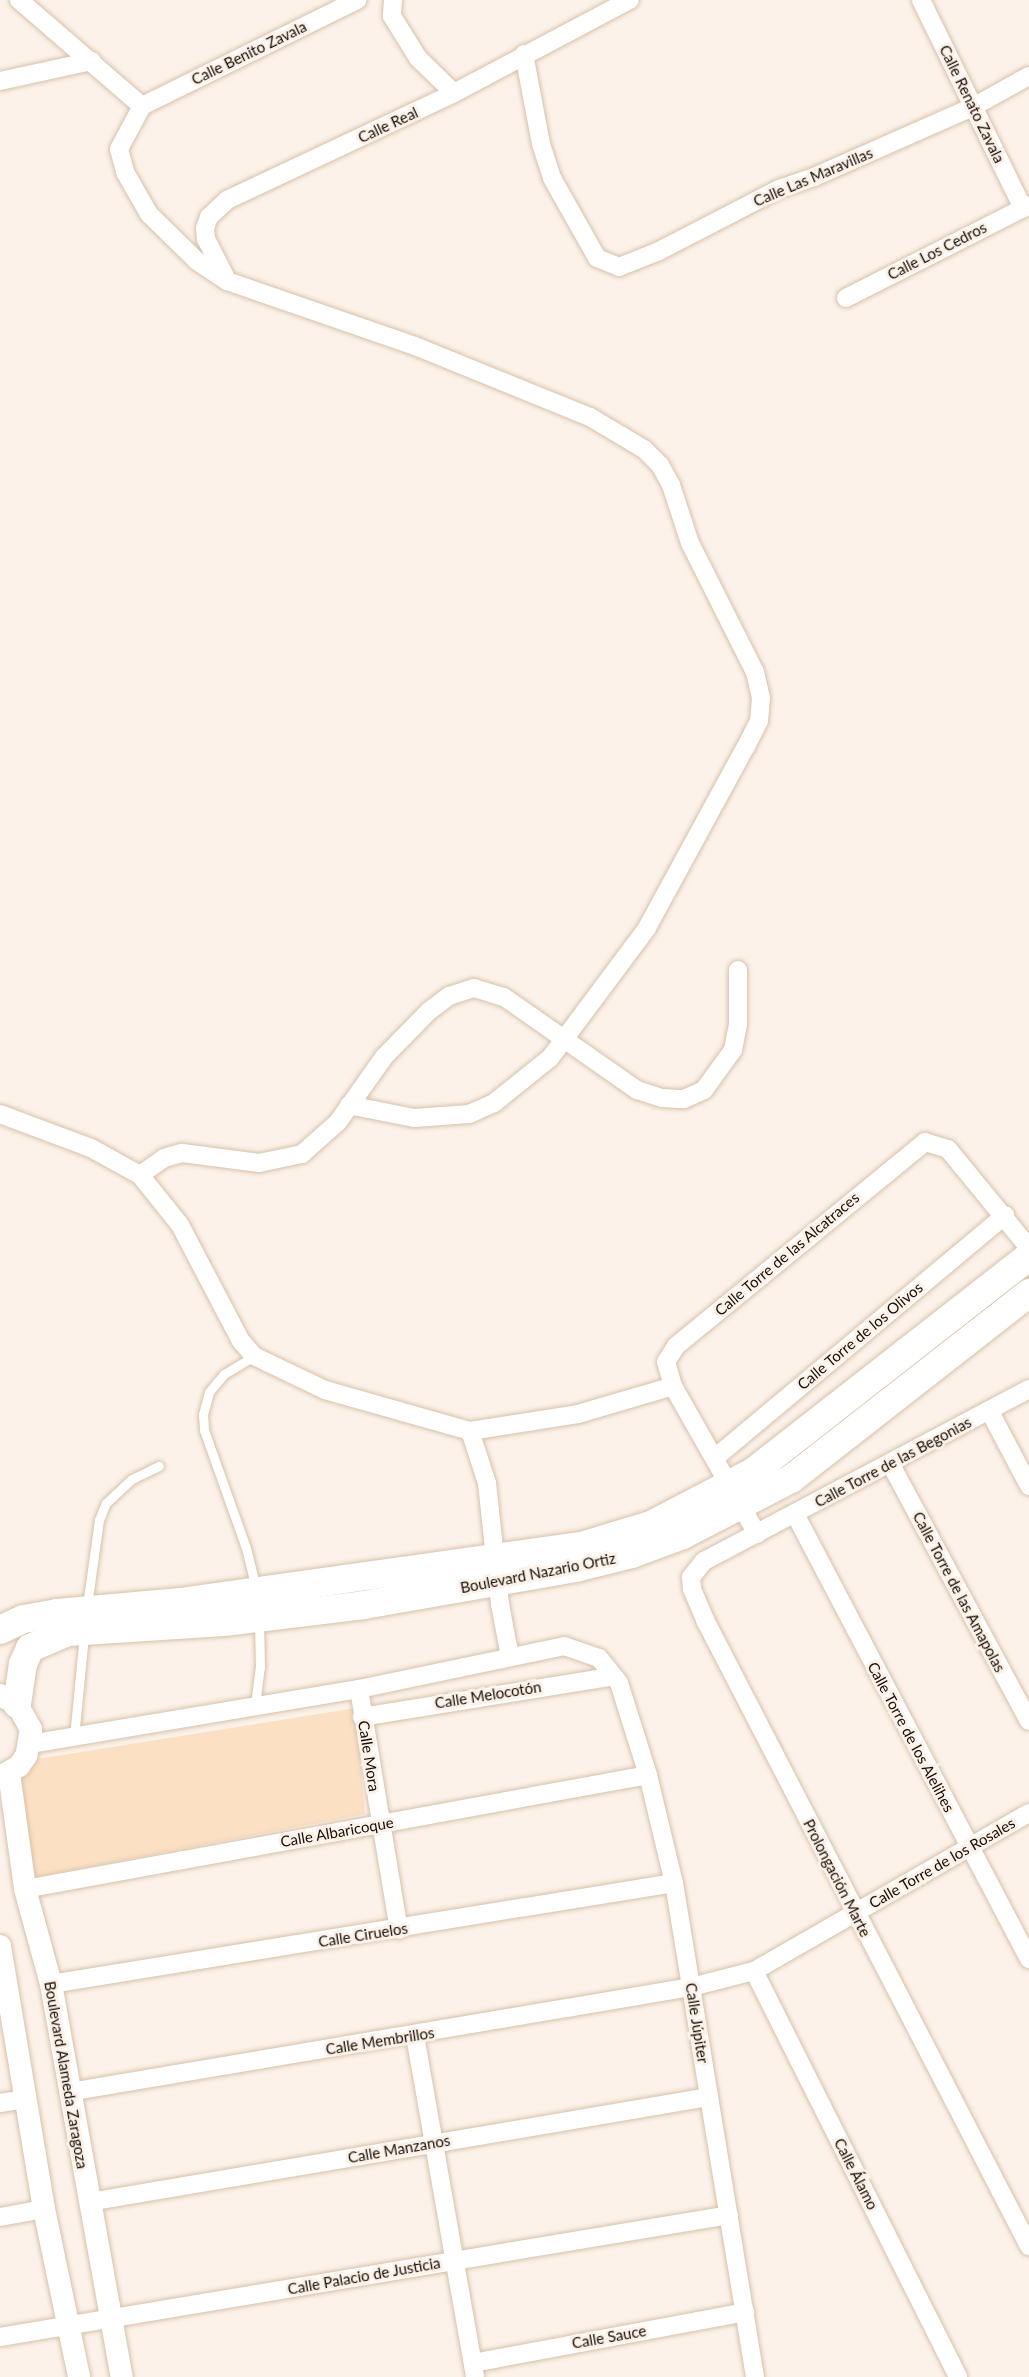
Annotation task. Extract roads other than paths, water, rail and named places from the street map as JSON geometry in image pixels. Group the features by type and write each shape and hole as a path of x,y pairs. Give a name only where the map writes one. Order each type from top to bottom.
{"main road":[{"name":"Boulevard Nazario Ortiz","path":"736,1495 801,1435 1029,1257"},
{"name":"Boulevard Nazario Ortiz","path":"0,1630 24,1619 86,1621 258,1605 496,1571 651,1525 736,1495 791,1479 1029,1293"},
{"name":"Boulevard Nazario Ortiz","path":"8,1700 30,1648 68,1632 86,1621"}],"street":[{"path":"19,0 142,106 119,149 135,195 172,239 227,280 416,346 590,417 644,449 660,465 671,485 690,543 755,672 761,698 759,721 708,821 647,928 550,1058 525,1080 494,1102 469,1114 414,1118 349,1105"},
{"name":"Calle Benito Zavala","path":"142,106 357,0"},
{"path":"393,0 392,16 418,58 454,93"},
{"name":"Calle Real","path":"227,280 206,240 205,228 209,217 227,200 454,93 630,0"},
{"name":"Calle Renato Zavala","path":"921,0 1026,207"},
{"name":"Calle Las Maravillas","path":"524,54 540,144 552,178 578,228 604,264 627,266 779,189 814,177 973,106 1029,76"},
{"path":"0,81 92,61"},
{"name":"Calle Los Cedros","path":"846,298 1026,207"},
{"path":"140,1175 164,1158 182,1153 259,1163 302,1154 318,1143 384,1057 429,1011 464,990 488,990 504,997 561,1041 637,1090 662,1098 684,1099 704,1090 733,1050 738,1024 738,970"},
{"path":"0,1114 91,1148 140,1175 180,1225 230,1324 254,1356 326,1390 470,1431 578,1414 673,1386 716,1457 757,1534"},
{"name":"Calle Torre de las Alcatraces","path":"673,1386 666,1362 676,1346 912,1149 933,1142 948,1149 1005,1215"},
{"path":"1005,1215 1029,1248"},
{"name":"Calle Torre de los Olivos","path":"716,1457 1005,1215"},
{"name":"Calle Torre de las Begonias","path":"757,1534 1029,1389"},
{"path":"989,1410 1029,1486"},
{"path":"470,1431 487,1483 496,1571 510,1656"},
{"name":"Calle Torre de las Amapolas","path":"890,1463 1029,1721"},
{"name":"Calle Torre de los Alelihes","path":"795,1514 1029,1959"},
{"name":"Prolongación Marte","path":"757,1534 704,1561 691,1576 692,1588 855,1914 1029,2246"},
{"path":"8,1700 31,1729 30,1744 359,1689 564,1646 599,1658 614,1676"},
{"name":"Calle Melocotón","path":"362,1717 614,1676"},
{"name":"Calle Júpiter","path":"614,1676 648,1775 674,1883 755,2377"},
{"name":"Calle Mora","path":"359,1689 399,1930"},
{"name":"Boulevard Alameda Zaragoza","path":"30,1744 19,1766 5,1775 25,1889 51,1984 122,2377"},
{"name":"Calle Albaricoque","path":"25,1889 648,1775"},
{"name":"Calle Torre de los Rosales","path":"691,1987 754,1971 855,1914 968,1845 1029,1813"},
{"name":"Calle Ciruelos","path":"51,1984 399,1930 674,1883"},
{"path":"0,1946 4,1996 44,2209 79,2377"},
{"name":"Calle Álamo","path":"754,1971 958,2377"},
{"name":"Calle Membrillos","path":"69,2092 415,2036 691,1987"},
{"path":"415,2036 474,2370"},
{"name":"Calle Manzanos","path":"89,2202 709,2097"},
{"path":"0,2103 24,2098"},
{"path":"0,2217 44,2209"},
{"name":"Calle Palacio de Justicia","path":"0,2337 729,2215"},
{"name":"Calle Sauce","path":"474,2370 745,2312"}],"lane":[{"path":"254,1356 224,1374 209,1392 203,1414 204,1430 246,1548 258,1605 260,1668 255,1706"},
{"path":"74,1737 99,1520 106,1503 132,1479 159,1466"}]}
